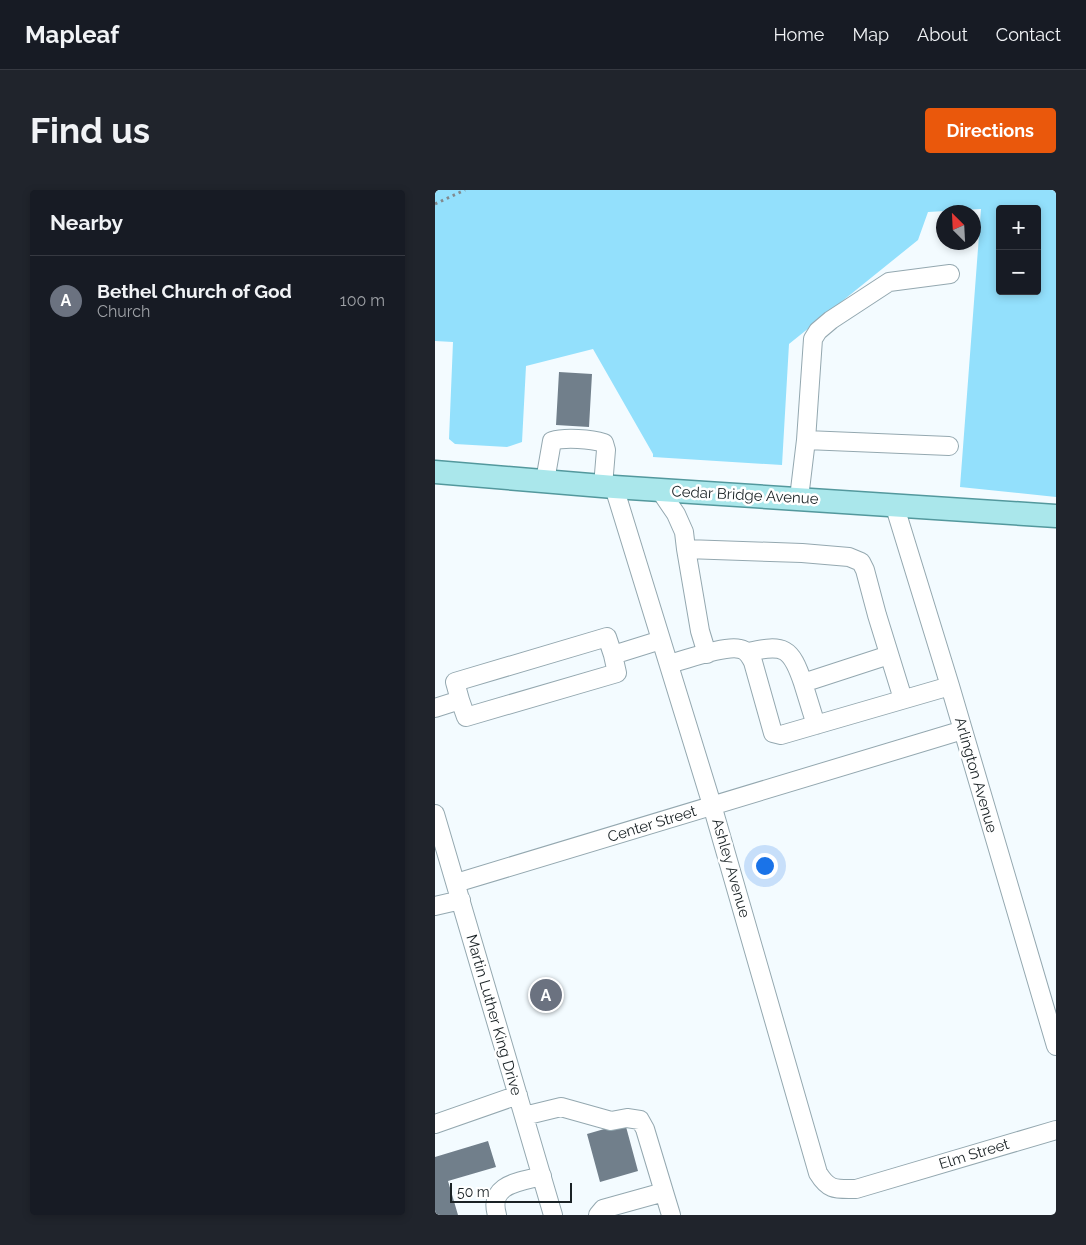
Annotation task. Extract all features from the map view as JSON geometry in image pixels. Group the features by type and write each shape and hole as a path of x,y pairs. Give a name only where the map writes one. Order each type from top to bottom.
{"main road":[{"name":"Cedar Bridge Avenue","path":"435,472 659,490 1056,516"}],"street":[{"path":"799,498 807,440 813,339 818,331 831,320 889,282 949,274"},
{"path":"545,481 552,440 597,441 604,443 606,450 609,486"},
{"path":"807,440 949,446"},
{"name":"Ashley Avenue","path":"609,486 669,664 713,805 818,1173 824,1183 832,1189 856,1189 892,1179"},
{"path":"659,490 684,532 700,631 707,654"},
{"name":"Arlington Avenue","path":"894,504 950,686 1056,1046"},
{"path":"686,549 802,553 849,557 861,562 903,699"},
{"path":"607,637 617,673 466,717 460,700 455,682 607,637"},
{"path":"613,655 661,640"},
{"path":"669,664 720,650 739,648 748,652 770,647 783,650 796,662 816,725"},
{"path":"748,652 753,662 773,733 781,735 950,686"},
{"path":"803,683 889,655"},
{"path":"435,708 460,700"},
{"name":"Center Street","path":"456,883 963,730"},
{"name":"Martin Luther King Drive","path":"435,814 553,1215"},
{"path":"435,906 461,900"},
{"path":"435,1124 518,1095"},
{"path":"524,1116 561,1107 611,1120 627,1118 640,1120 645,1128 671,1215"},
{"name":"Elm Street","path":"892,1179 1056,1130"},
{"path":"497,1215 495,1202 499,1192 510,1185 541,1176"},
{"path":"598,1215 603,1209 664,1192"}],"path":[{"path":"435,204 465,190"}],"shaded area":[{"path":"435,190 1056,190 1056,497 960,487 978,250 981,250 981,205 936,205 936,212 928,212 918,240 789,344 782,465 653,457 593,349 526,366 522,442 507,447 455,444 449,439 453,342 435,341"}],"building":[{"path":"559,372 592,374 589,427 556,425"},
{"path":"625,1123 638,1171 600,1182 587,1134"},
{"path":"488,1141 496,1167 448,1181 458,1215 435,1215 435,1157"}],"place":[{"name":"Bethel Church of God","path":"546,995"}]}
